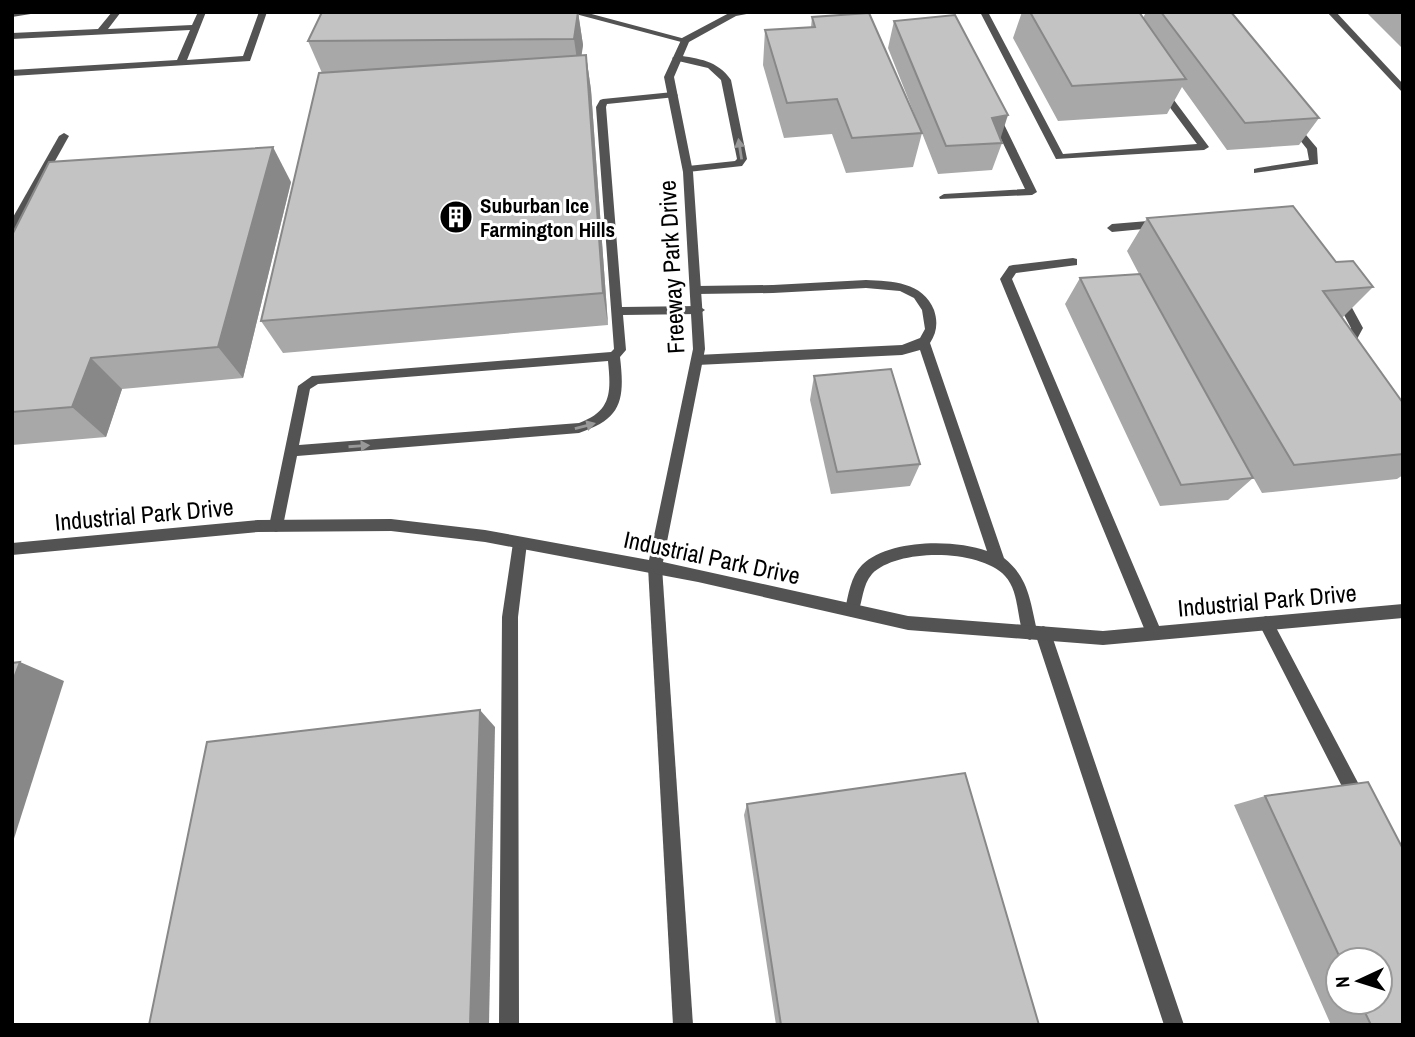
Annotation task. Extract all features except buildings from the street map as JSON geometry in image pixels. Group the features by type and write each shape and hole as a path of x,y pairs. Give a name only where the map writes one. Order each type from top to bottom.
{"street":[{"path":"12,14 39,12"},
{"path":"100,32 117,12"},
{"path":"181,63 202,12"},
{"path":"12,73 247,59 263,12"},
{"path":"572,12 685,40 733,13 753,12"},
{"path":"984,12 1060,157 1204,148 1155,80"},
{"path":"1331,12 1403,90"},
{"path":"12,36 196,27"},
{"name":"Freeway Park Drive","path":"683,1025 655,567 697,360 699,310 688,169 669,77 685,40"},
{"path":"677,58 715,66 722,71 726,79 742,159 738,164 729,166 688,169"},
{"path":"276,526 304,386 316,379 614,356 620,350 601,107 603,102 673,94"},
{"path":"944,197 1032,192 991,108"},
{"path":"1258,171 1314,162 1312,148 1285,116"},
{"path":"12,229 64,136"},
{"path":"1112,228 1178,223"},
{"path":"1073,262 1013,269 1006,279 1154,633"},
{"path":"697,290 853,285 904,288 920,296 930,315 929,335 917,346 890,351 697,360"},
{"path":"1335,288 1357,328 1351,340 1366,360"},
{"path":"617,311 699,310"},
{"path":"924,342 998,561"},
{"path":"290,451 579,428 594,424 611,411 617,387 614,356"},
{"name":"Industrial Park Drive","path":"12,549 276,526 391,525 520,543 655,567 908,623 1102,638 1403,611"},
{"path":"509,1025 510,617 520,543"},
{"path":"852,610 860,579 869,567 885,558 906,552 972,551 998,561 1012,572 1037,633 1174,1025"},
{"path":"1266,623 1366,814"}],"place":[{"name":"Suburban Ice Farmington Hills","path":"456,217"}]}
